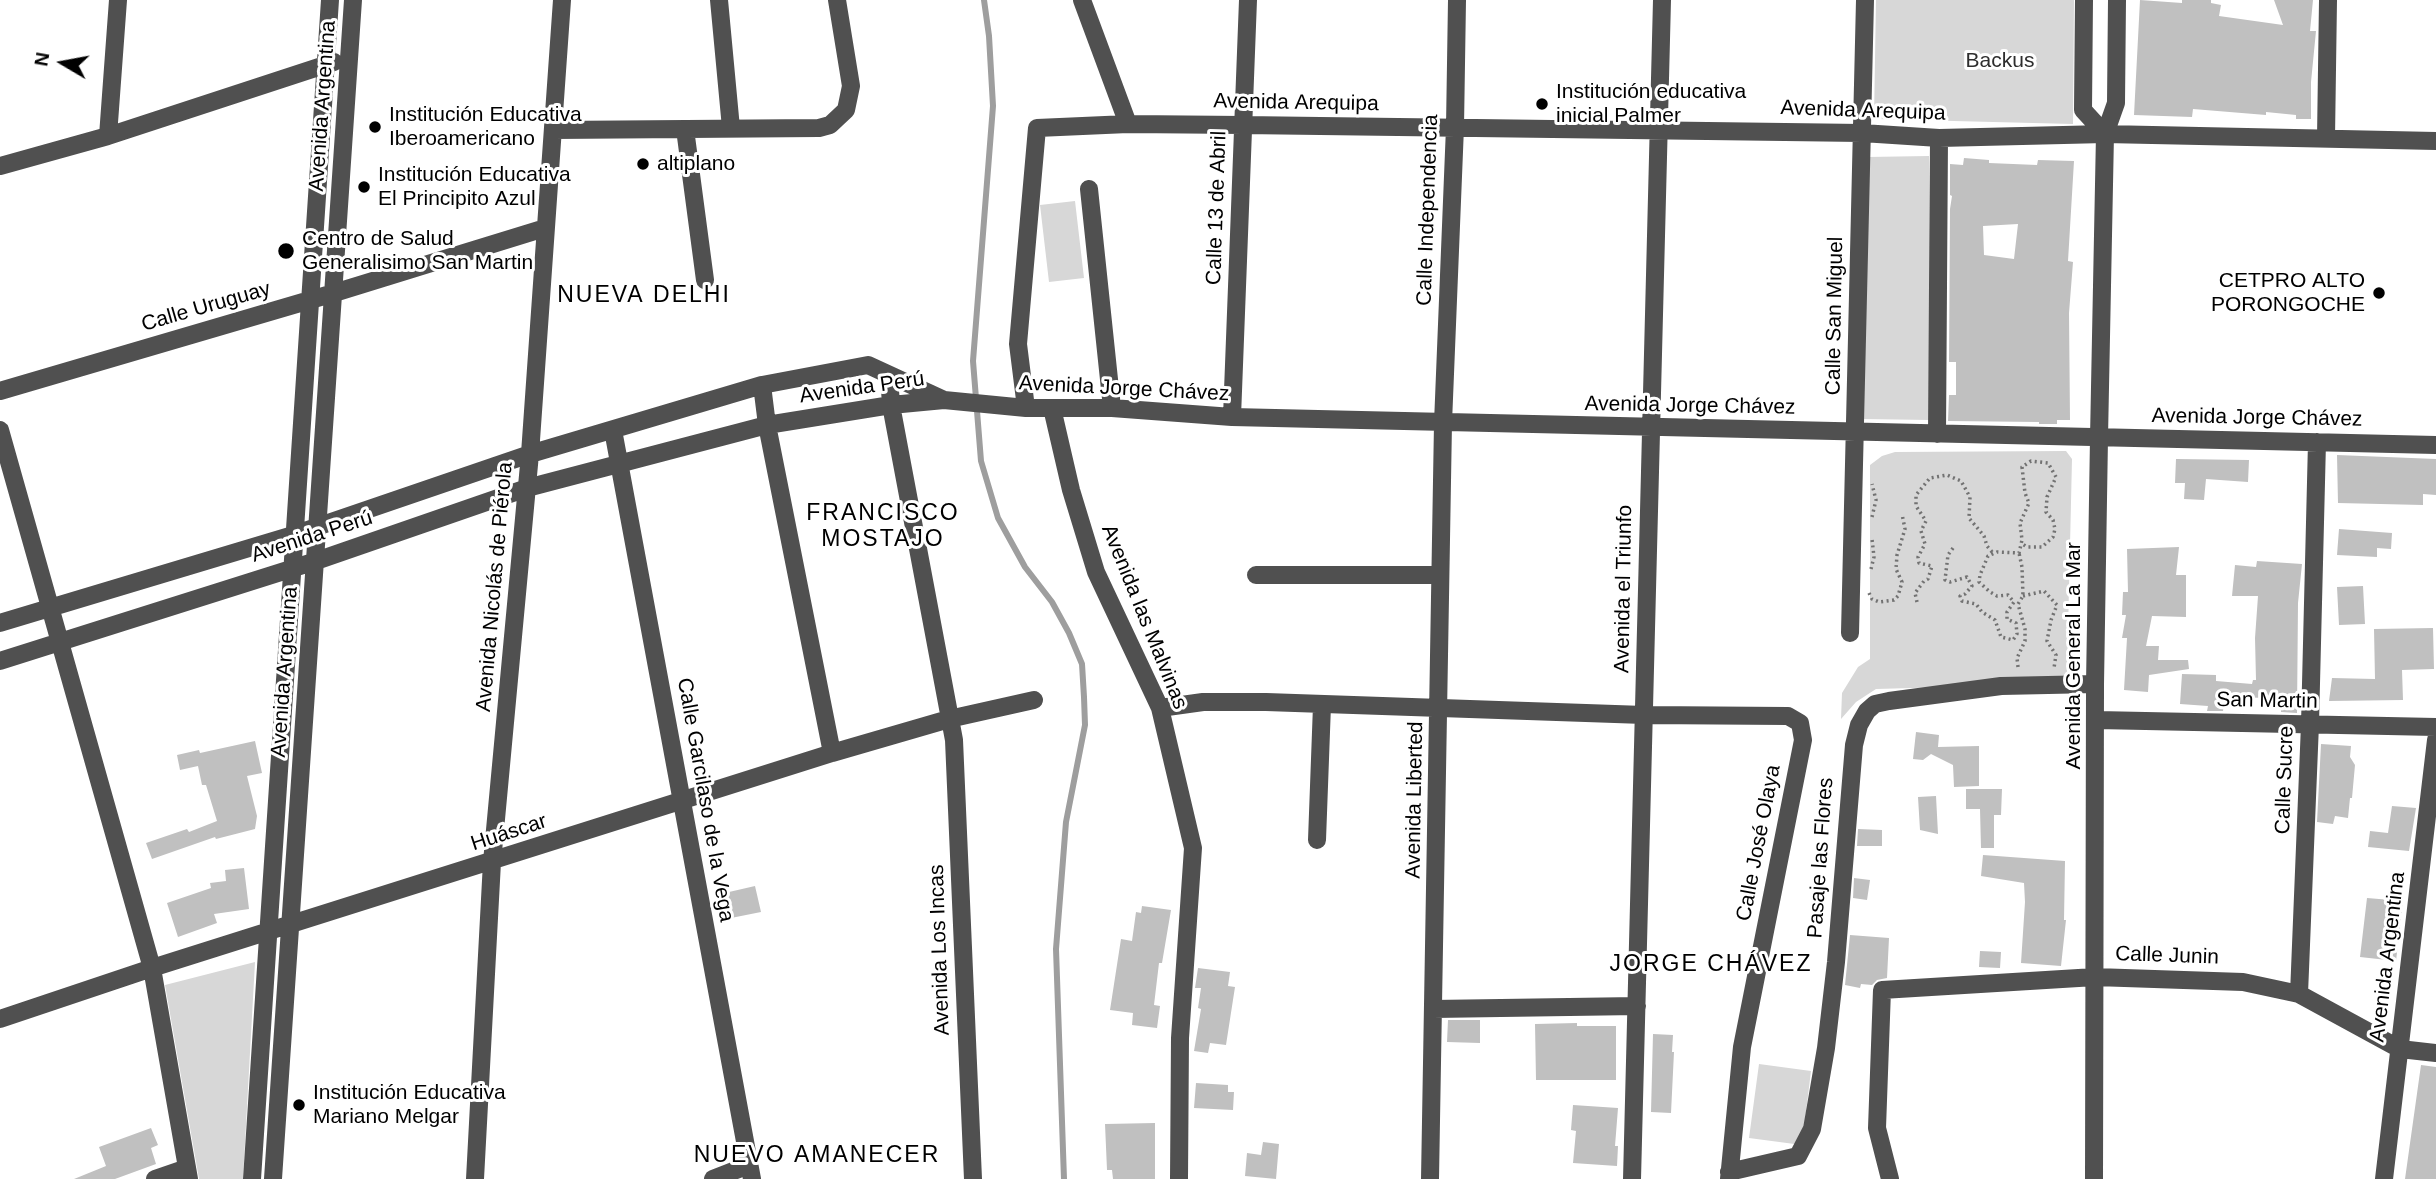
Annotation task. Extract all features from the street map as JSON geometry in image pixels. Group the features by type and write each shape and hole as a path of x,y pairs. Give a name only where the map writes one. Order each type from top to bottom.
{"street":[{"path":"108,136 118,0"},
{"name":"Avenida Argentina","path":"252,1179 330,0"},
{"name":"Avenida Argentina","path":"274,1179 353,0"},
{"name":"Avenida Nicolás de Piérola","path":"475,1179 492,862 530,454 562,0"},
{"path":"719,0 731,128"},
{"path":"553,130 819,128 830,124 846,110 851,86 837,0"},
{"path":"1082,0 1128,124"},
{"name":"Calle 13 de Abril","path":"1232,417 1248,0"},
{"name":"Calle Independencia","path":"1443,422 1455,127 1457,0"},
{"name":"Avenida el Triunfo","path":"1632,1179 1662,0"},
{"name":"Calle San Miguel","path":"1850,633 1865,0"},
{"path":"2084,0 2083,110 2105,134"},
{"name":"Avenida General La Mar","path":"2094,1179 2095,684 2099,438 2105,134 2116,103 2117,0"},
{"path":"2326,138 2328,0"},
{"path":"0,166 108,136 350,56"},
{"name":"Avenida Arequipa","path":"1018,406 1018,344 1037,128 1128,124 1243,125 1658,129 1862,133 1939,138 2105,134 2436,141"},
{"path":"685,129 705,280"},
{"path":"321,136 344,136"},
{"path":"1937,434 1939,138"},
{"path":"1089,189 1112,408"},
{"name":"Calle Uruguay","path":"0,391 309,301 545,228"},
{"name":"Avenida Perú","path":"0,623 318,527 530,454 762,386 868,365 950,400"},
{"name":"Avenida Los Incas","path":"888,375 891,405 954,740 973,1179"},
{"path":"762,386 767,425 832,753"},
{"name":"Avenida Jorge Chávez","path":"950,400 1232,417 2436,445"},
{"name":"Avenida Perú","path":"0,661 316,561 527,488 767,425 891,405 950,400"},
{"name":"Avenida las Malvinas","path":"1052,408 1071,490 1096,572 1160,708 1193,848 1180,1038 1180,1179"},
{"name":"Avenida Liberted","path":"1430,1179 1443,422"},
{"path":"0,429 152,968 188,1174 155,1179"},
{"name":"Calle Garcilaso de la Vega","path":"613,430 750,1172"},
{"name":"Calle Sucre","path":"2299,994 2310,724 2317,442"},
{"path":"1256,575 1440,575"},
{"name":"Pasaje las Flores","path":"1729,1176 1798,1156 1812,1129 1826,1048 1836,962 1854,745 1859,725 1867,711 1875,704 2001,686 2095,684"},
{"name":"Huáscar","path":"0,1019 152,968 832,753 949,719 1034,700"},
{"path":"1160,708 1203,702 1266,702 1644,715"},
{"path":"1317,840 1322,705"},
{"name":"Calle José Olaya","path":"1644,715 1788,716 1800,723 1803,740 1742,1047 1729,1176"},
{"name":"San Martin","path":"2097,720 2436,727"},
{"name":"Avenida Argentina","path":"2384,1179 2400,1049 2428,879 2436,740"},
{"name":"Calle Junin","path":"1889,1179 1877,1128 1882,990 2095,977 2243,982 2299,994 2400,1049 2436,1053"},
{"path":"1433,1009 1637,1006"},
{"path":"713,1179 750,1172"}],"path":[{"path":"2021,543 2027,547 2042,547 2053,537 2055,528 2053,520 2046,512 2047,497 2056,477 2048,463 2037,460 2022,467 2029,503 2020,523 2019,553 2023,596 2018,604 2025,629 2025,641 2017,658 2021,670"},
{"path":"1917,602 1915,593 1928,579 1932,566 1919,563 1918,557 1925,544 1921,531 1926,521 1916,506 1916,495 1930,478 1947,475 1961,481 1970,497 1969,518 1984,536 1993,553"},
{"path":"1871,476 1876,499 1871,526"},
{"path":"1868,583 1872,599 1879,602 1894,600 1898,596 1902,582 1896,569 1897,555 1905,529 1902,514"},
{"path":"1868,576 1874,556 1871,537"},
{"path":"1953,548 1948,555 1945,580 1950,582 1967,577 1972,586 1960,596 1962,601 1976,604 1995,620 2001,637 2012,640 2017,634 2016,623 2007,619 2007,612 2014,602 2008,595 1997,596 1979,582 1988,555 2019,553"},
{"path":"2023,596 2045,591 2057,605 2047,641 2056,655 2051,673"}],"green space":[{"name":"Backus","path":"1876,0 2074,0 2073,124 1874,119"},
{"path":"1929,156 1930,420 1861,419 1867,157"},
{"path":"1075,201 1084,278 1049,282 1040,205"},
{"path":"2066,451 2072,459 2067,675 2058,684 1876,689 1856,702 1841,719 1842,693 1858,667 1870,659 1870,465 1882,456 1895,452"},
{"path":"255,962 243,1179 199,1179 165,985"},
{"path":"1759,1064 1811,1071 1802,1145 1749,1138"}],"building":[{"path":"2140,0 2182,3 2182,0 2211,0 2211,3 2221,5 2219,16 2283,25 2274,0 2313,0 2310,31 2316,31 2311,119 2296,119 2296,115 2266,112 2266,115 2193,109 2192,117 2134,115"},
{"path":"1964,158 1989,160 1989,163 2037,165 2038,160 2074,161 2068,261 2073,262 2069,313 2070,420 2057,420 2057,424 1948,421 1949,395 1956,395 1956,362 1949,362 1952,196 1950,164 1963,165","holes":["2018,224 2014,259 1984,255 1983,226"]},
{"path":"2337,455 2436,459 2436,495 2423,494 2423,505 2338,503"},
{"path":"2176,459 2249,460 2248,482 2206,479 2204,500 2184,499 2185,483 2175,483"},
{"path":"2339,529 2392,533 2391,549 2377,548 2377,557 2337,555"},
{"path":"2179,547 2176,575 2186,575 2186,617 2152,616 2146,646 2159,646 2158,660 2188,660 2189,669 2149,675 2148,692 2124,690 2127,638 2122,638 2126,615 2122,615 2123,592 2128,592 2127,549"},
{"path":"2257,561 2302,564 2298,603 2297,713 2281,712 2281,699 2225,696 2223,711 2207,711 2208,706 2180,704 2182,674 2216,675 2216,681 2252,684 2253,680 2256,680 2258,596 2232,596 2235,565 2256,567"},
{"path":"2363,586 2365,624 2339,625 2337,587"},
{"path":"2433,628 2434,669 2402,670 2403,700 2329,701 2332,678 2375,679 2374,629"},
{"path":"1916,732 1939,735 1938,747 1979,746 1979,786 1954,787 1953,765 1931,754 1923,760 1913,759"},
{"path":"255,741 262,773 247,776 257,816 255,829 216,839 215,837 152,859 146,843 187,829 189,832 217,821 206,785 202,785 198,766 180,770 177,755"},
{"path":"2321,744 2351,746 2350,757 2355,765 2348,818 2335,816 2333,824 2317,822"},
{"path":"1966,789 2002,789 2001,815 1994,815 1994,848 1981,848 1980,809 1966,809"},
{"path":"1936,796 1938,834 1920,830 1918,797"},
{"path":"2392,806 2416,808 2409,851 2368,847 2370,831 2388,833"},
{"path":"1858,829 1882,830 1882,846 1857,846"},
{"path":"1983,855 2065,861 2066,920 2061,966 2021,963 2024,883 1981,876"},
{"path":"244,868 249,909 214,914 217,923 178,937 167,903 211,888 210,883 226,881 225,870"},
{"path":"1854,878 1870,880 1867,900 1853,898"},
{"path":"755,886 761,912 721,920 716,895"},
{"path":"2367,898 2403,901 2396,961 2360,957"},
{"path":"1142,906 1171,910 1162,963 1159,963 1154,1005 1160,1006 1157,1028 1132,1025 1133,1013 1110,1010 1121,939 1132,941 1136,912 1141,913"},
{"path":"1850,935 1889,938 1887,978 1877,980 1872,985 1861,984 1860,988 1845,985"},
{"path":"1980,951 2001,952 2000,968 1979,967"},
{"path":"1198,968 1230,972 1228,986 1235,987 1226,1045 1210,1043 1208,1053 1194,1051 1201,1009 1198,1008 1201,988 1195,988"},
{"path":"1448,1020 1480,1020 1480,1043 1447,1042"},
{"path":"1577,1023 1577,1026 1616,1026 1616,1080 1536,1080 1535,1024"},
{"path":"1653,1034 1673,1035 1671,1113 1651,1112"},
{"path":"2421,1065 2436,1067 2436,1179 2405,1179"},
{"path":"1196,1083 1228,1085 1228,1092 1234,1092 1233,1110 1194,1108"},
{"path":"1573,1105 1618,1108 1615,1146 1618,1146 1617,1166 1573,1163 1576,1131 1571,1130"},
{"path":"1155,1123 1155,1179 1113,1179 1112,1170 1107,1170 1105,1124"},
{"path":"151,1128 158,1145 151,1148 156,1164 115,1179 74,1179 106,1166 99,1147"},
{"path":"1263,1142 1279,1144 1276,1179 1245,1176 1247,1153 1261,1155"}],"waterway":[{"path":"984,0 993,106 973,361 981,461 998,518 1025,567 1052,602 1082,664 1085,725 1066,822 1056,949 1064,1179"}],"place":[{"name":"Institución educativa inicial Palmer","path":"1542,104"},
{"name":"Institución Educativa Iberoamericano","path":"375,127"},
{"name":"altiplano","path":"643,164"},
{"name":"Institución Educativa El Principito Azul","path":"364,187"},
{"name":"Centro de Salud Generalisimo San Martin","path":"286,251"},
{"name":"CETPRO ALTO PORONGOCHE","path":"2379,293"},
{"name":"Institución Educativa Mariano Melgar","path":"299,1105"}],"district":[{"name":"NUEVA DELHI","path":"644,296"},
{"name":"FRANCISCO MOSTAJO","path":"883,527"},
{"name":"JORGE CHÁVEZ","path":"1711,965"},
{"name":"NUEVO AMANECER","path":"817,1156"}]}
